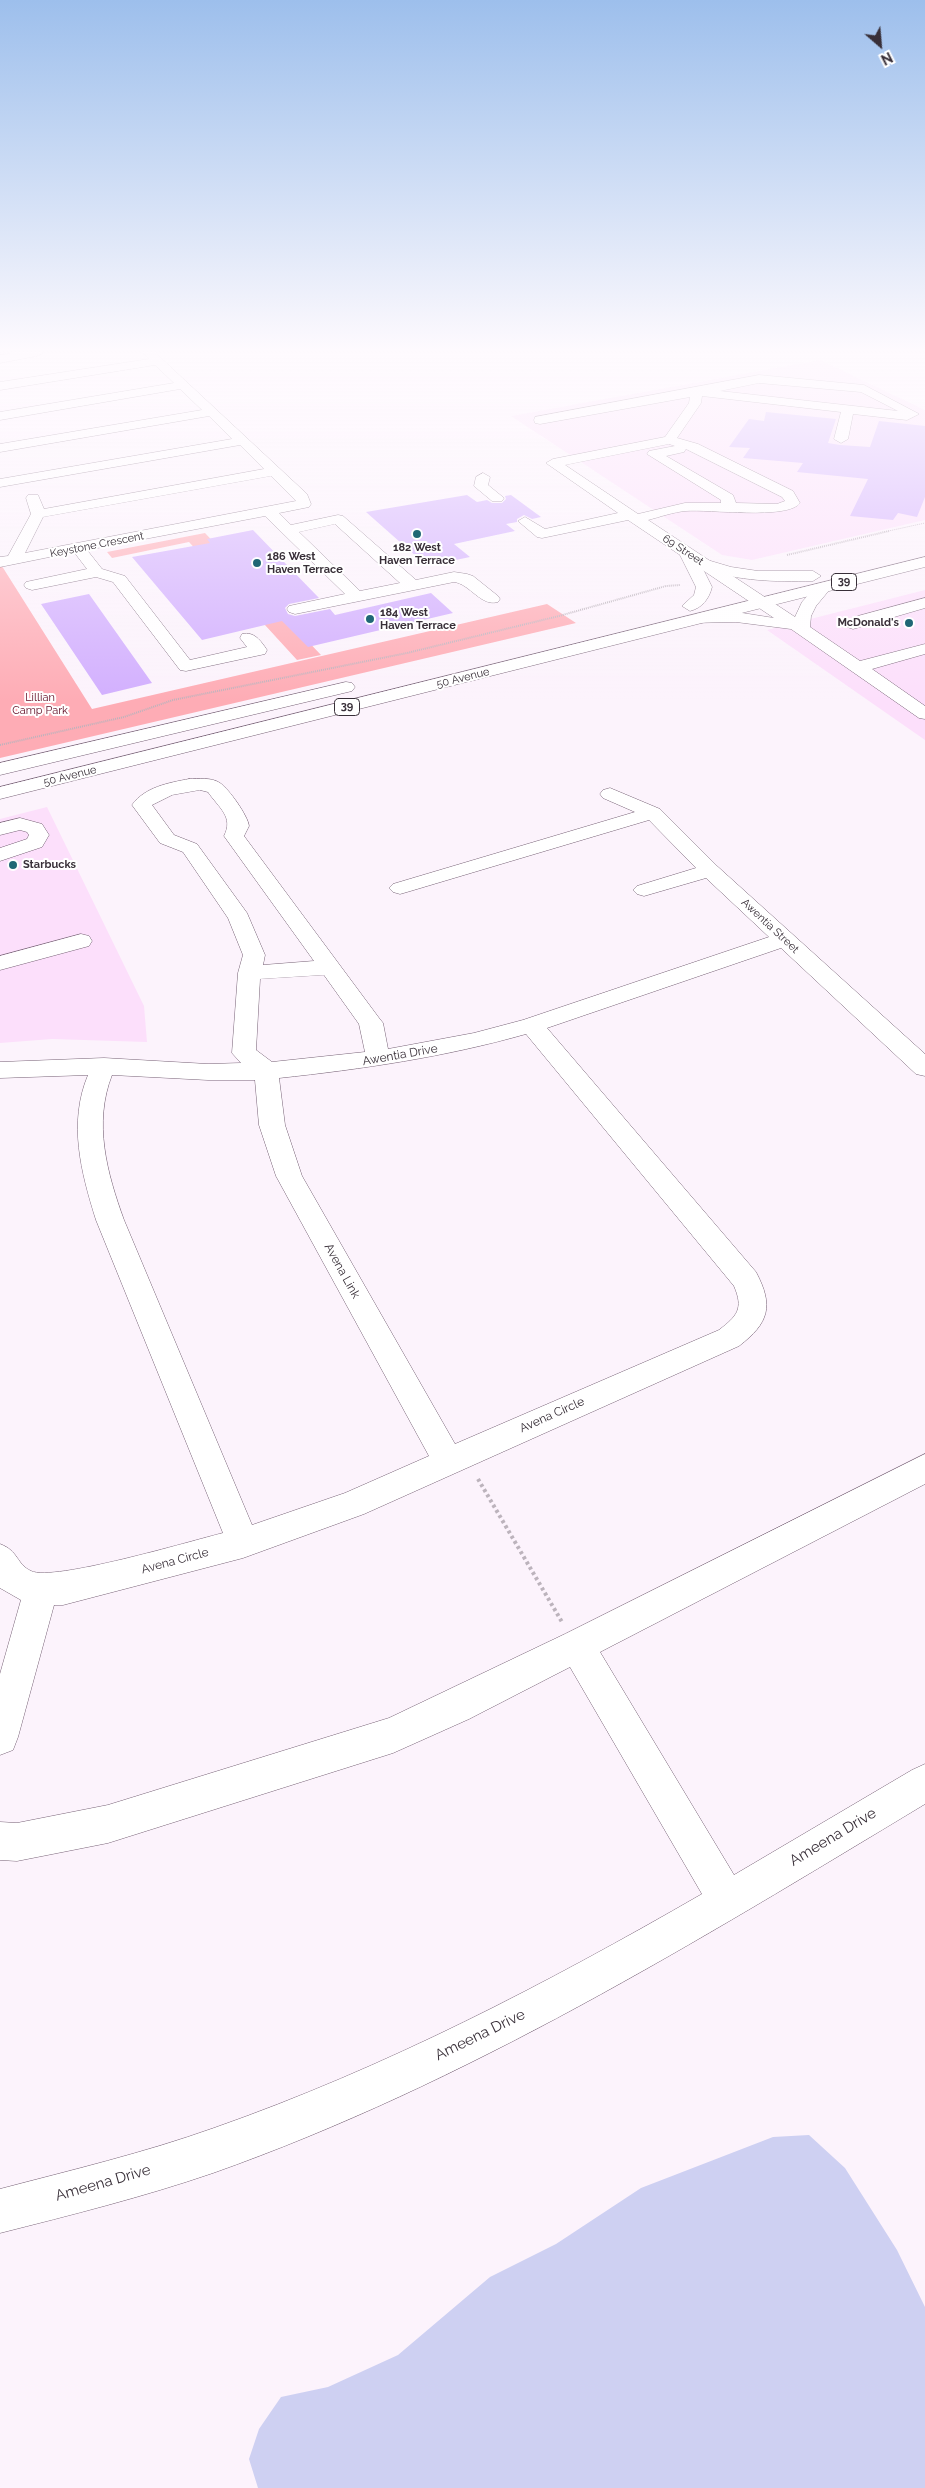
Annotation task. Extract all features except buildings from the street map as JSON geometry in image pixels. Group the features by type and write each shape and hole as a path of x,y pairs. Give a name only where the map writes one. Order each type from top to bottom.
{"street":[{"path":"20,469 28,478 38,514"},
{"path":"0,483 79,469"},
{"name":"69 Street","path":"562,469 802,628 925,714"},
{"path":"679,469 728,498 729,506"},
{"path":"717,469 770,498 762,508"},
{"path":"525,521 542,534 685,507 729,506 762,508 788,507 793,503 793,499 788,494 739,469"},
{"path":"6,561 38,514 274,471"},
{"name":"Keystone Crescent","path":"6,561 304,504 302,496 274,471"},
{"path":"483,477 481,486 497,498"},
{"path":"269,512 357,596"},
{"path":"288,530 338,519 411,584"},
{"path":"78,548 96,572"},
{"name":"50 Avenue","path":"457,661 692,613 764,603 818,582 925,549"},
{"path":"688,554 704,587 692,613 752,618 802,628 802,619 818,582 730,572 704,564"},
{"name":"50 Avenue","path":"0,793 692,613 748,592 818,582 925,562"},
{"path":"32,585 96,572 119,579 186,666 259,650 248,638"},
{"path":"295,609 454,576 467,580 492,599"},
{"path":"853,624 864,619 925,603"},
{"path":"858,667 925,649"},
{"name":"50 Avenue","path":"0,769 360,684"},
{"name":"Awentia Street","path":"610,794 653,813 710,870 925,1068"},
{"path":"400,888 653,813"},
{"path":"0,829 20,824 35,828 39,835 35,843 0,855"},
{"path":"267,1071 244,1053 249,973 254,955 239,918 240,881 212,842 240,881 330,967 371,1023 378,1059"},
{"path":"644,890 710,870"},
{"name":"Awentia Drive","path":"0,1070 104,1066 208,1072 267,1071 378,1059 474,1041 532,1025 784,939"},
{"path":"0,963 81,941"},
{"path":"249,973 330,967"},
{"name":"Avena Circle","path":"0,1559 7,1575 28,1586 41,1590 85,1584 244,1543 353,1504 729,1338 742,1328 751,1318 754,1307 752,1292 746,1280 532,1025"},
{"path":"104,1066 91,1103 93,1159 100,1192 113,1229 244,1543"},
{"name":"Avena Link","path":"267,1071 267,1106 276,1142 289,1176 456,1458"},
{"path":"0,1841 17,1842 108,1824 393,1734 456,1706 577,1646 925,1468"},
{"path":"0,1737 41,1590"},
{"path":"577,1646 727,1900"},
{"name":"Ameena Drive","path":"0,2211 111,2182 240,2141 368,2088 491,2031 565,1993 925,1783"}],"path":[{"path":"751,575 751,563 925,523"},
{"path":"0,744 124,717 173,700 407,653 559,616 666,586 704,587"},
{"path":"456,1458 577,1646"}],"shaded area":[{"path":"592,469 925,469 925,520 752,560 722,555"},
{"path":"925,590 925,740 767,630"},
{"path":"47,807 144,1006 147,1042 52,1039 0,1043 0,819"}],"green space":[{"path":"205,533 321,655 297,660 189,542 112,558 107,552"},
{"name":"Lillian Camp Park","path":"0,563 92,709 547,604 576,623 0,758"}],"water":[{"path":"809,2135 845,2168 897,2250 925,2307 925,2488 258,2488 249,2459 259,2429 281,2397 328,2387 398,2355 490,2277 556,2244 641,2188 773,2137"}],"place":[{"name":"182 West Haven Terrace","path":"417,534"},
{"name":"186 West Haven Terrace","path":"257,563"},
{"name":"184 West Haven Terrace","path":"370,619"},
{"name":"McDonald's","path":"909,623"},
{"name":"Starbucks","path":"13,865"}]}
